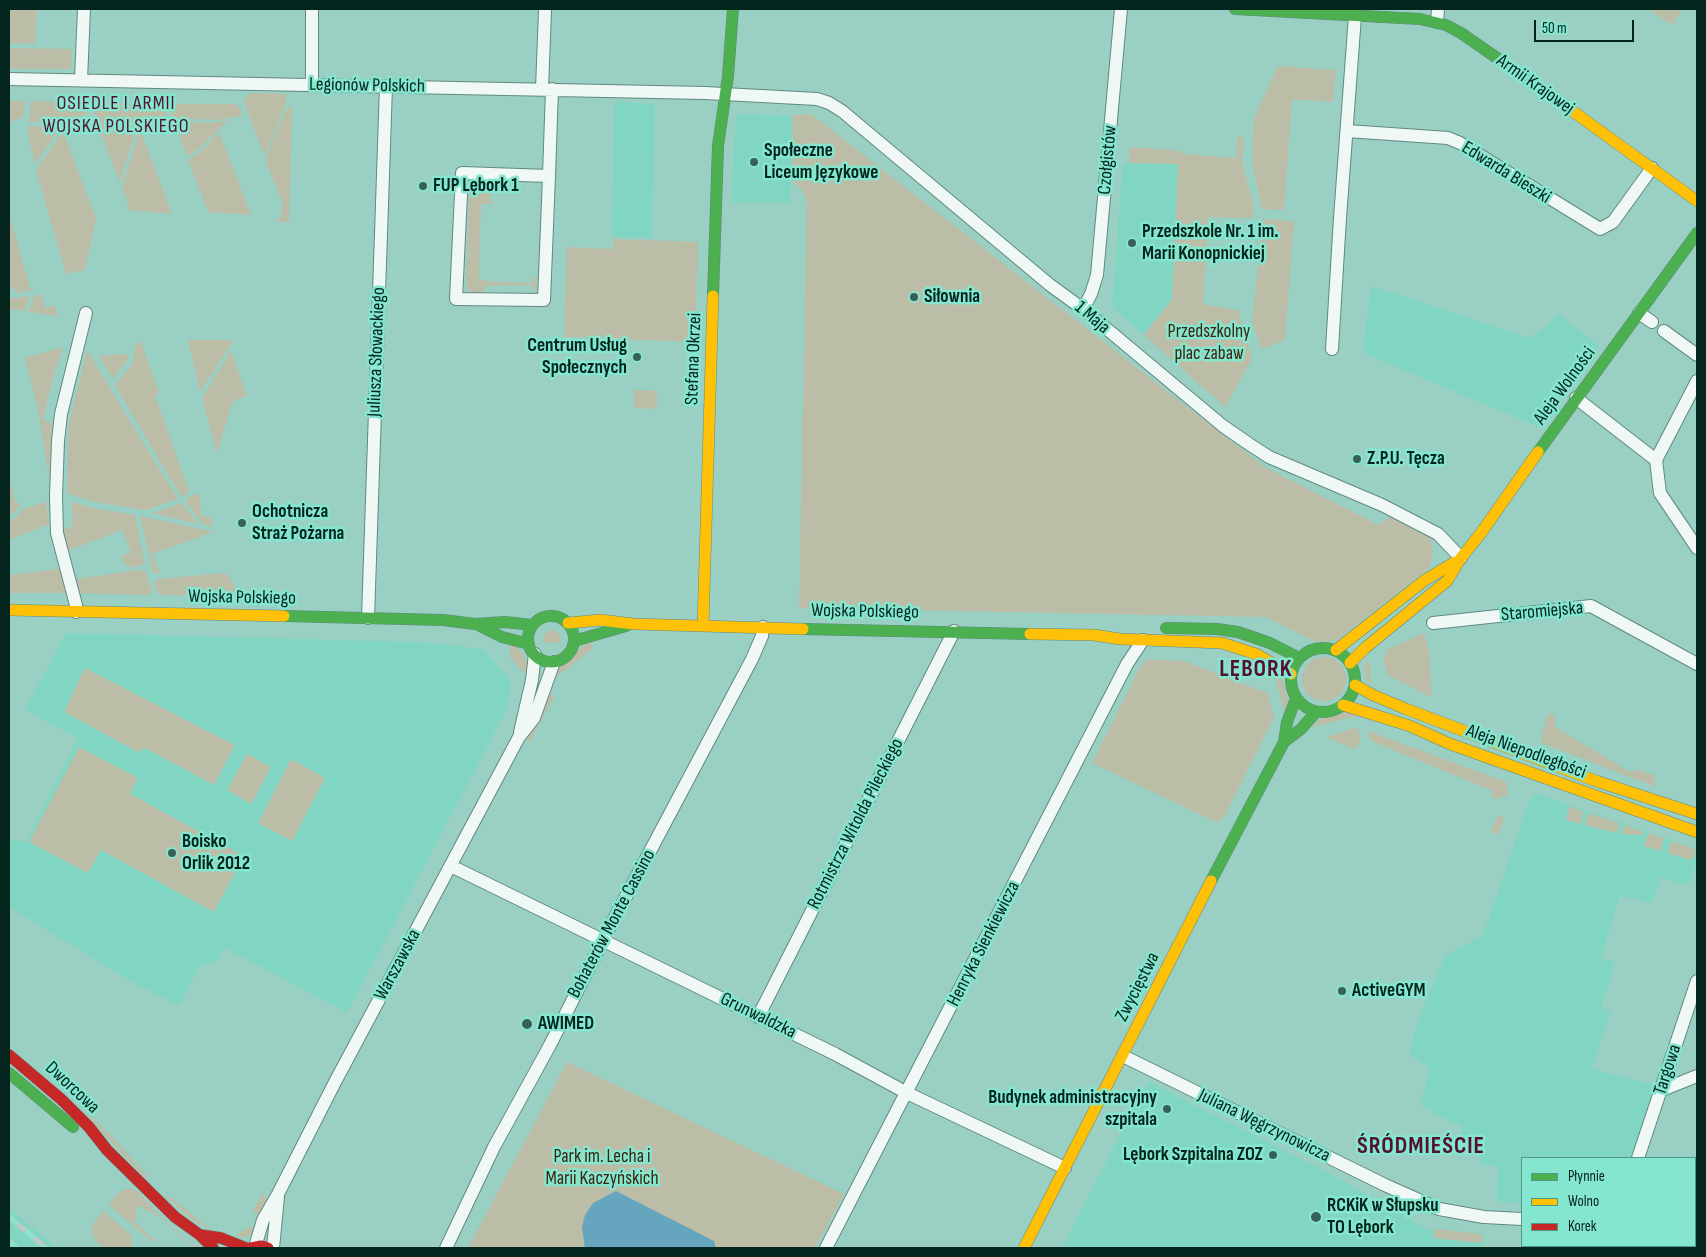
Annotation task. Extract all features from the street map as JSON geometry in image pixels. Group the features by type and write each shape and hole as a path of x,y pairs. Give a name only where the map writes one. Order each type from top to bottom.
{"street":[{"path":"81,80 84,9"},
{"path":"312,9 312,84"},
{"name":"Stefana Okrzei","path":"703,626 718,146 728,76 733,9"},
{"name":"Czołgistów","path":"1083,310 1097,275 1121,9"},
{"name":"Armii Krajowej","path":"1235,9 1420,19 1437,15 1446,25 1560,102 1697,201"},
{"path":"545,11 549,176 544,300 456,299 462,173 549,176"},
{"path":"1332,349 1355,16"},
{"name":"Legionów Polskich","path":"9,79 725,94"},
{"name":"Juliusza Słowackiego","path":"368,618 386,86"},
{"name":"1 Maja","path":"725,94 817,99 829,103 842,111 1050,285 1223,426 1269,457 1382,505 1438,534 1461,558"},
{"name":"Edwarda Bieszki","path":"1347,131 1448,138 1460,143 1600,229 1613,222 1652,168"},
{"name":"Aleja Wolności","path":"1350,663 1365,648 1447,581 1461,558 1697,233"},
{"path":"1669,272 1688,261"},
{"path":"76,612 76,605 57,533 56,496 61,414 86,313"},
{"path":"1639,313 1652,322"},
{"path":"1664,331 1697,355"},
{"path":"1697,381 1656,460 1660,493 1697,548"},
{"path":"1576,398 1656,460"},
{"name":"Aleja Wolności","path":"1336,650 1425,580 1461,558"},
{"name":"Staromiejska","path":"1433,623 1591,606 1697,664"},
{"name":"Wojska Polskiego","path":"9,610 443,620 475,624 505,622 532,625"},
{"path":"550,616 558,617 568,623 574,634 574,641 572,648 566,656 554,662 544,660 532,649 528,638 532,625 540,619 550,616"},
{"name":"Wojska Polskiego","path":"568,623 600,620 634,624 703,626 1094,634 1120,639 1222,643 1256,654 1291,674"},
{"name":"Wojska Polskiego","path":"475,624 532,649"},
{"name":"Wojska Polskiego","path":"574,641 634,624"},
{"name":"Bohaterów Monte Cassino","path":"446,1248 494,1147 550,1045 603,940 758,647 763,627"},
{"name":"Wojska Polskiego","path":"1094,634 1120,628"},
{"path":"1159,628 1217,629 1238,632 1270,643 1299,658"},
{"name":"Rotmistrza Witolda Pileckiego","path":"758,1017 954,631"},
{"name":"Henryka Sienkiewicza","path":"826,1248 1082,750 1127,664 1143,640"},
{"path":"1316,648 1336,650 1350,663 1355,685 1351,696 1343,705 1330,711 1316,712 1304,706 1296,698 1291,686 1291,674 1299,658 1307,652 1316,648"},
{"name":"Warszawska","path":"519,737 532,680 532,649"},
{"name":"Warszawska","path":"251,1248 263,1220 450,866 519,737 534,718 554,662"},
{"name":"Aleja Niepodległości","path":"1355,685 1398,705 1596,781 1697,814"},
{"name":"Zwycięstwa","path":"1024,1248 1284,742 1287,722 1296,698"},
{"name":"Aleja Niepodległości","path":"1343,705 1366,710 1410,726 1450,744 1697,832"},
{"name":"Zwycięstwa","path":"1284,742 1301,729 1316,712"},
{"name":"Grunwaldzka","path":"450,866 834,1054 907,1093 1065,1168"},
{"name":"Targowa","path":"1638,1157 1697,982"},
{"name":"Dworcowa","path":"9,1056 62,1100 89,1127 107,1150 175,1218 200,1235 214,1248"},
{"name":"Juliana Węgrzynowicza","path":"1123,1056 1385,1185 1439,1209 1484,1217 1521,1219"},
{"name":"Dworcowa","path":"9,1073 83,1134 107,1150"},
{"path":"1662,1090 1697,1076"},
{"name":"Warszawska","path":"273,1248 278,1194"},
{"name":"Dworcowa","path":"200,1235 221,1238 251,1248 261,1246 268,1248"}],"shaded area":[{"path":"615,101 655,104 652,238 612,237"},
{"path":"736,114 792,116 790,202 731,202"},
{"path":"1123,163 1211,165 1203,304 1238,310 1252,359 1225,407 1112,307"},
{"path":"1371,286 1529,338 1549,324 1557,313 1599,345 1539,427 1363,353"},
{"path":"66,633 419,642 484,649 511,682 507,709 347,1013 224,947 218,960 199,966 180,1006 131,981 9,907 9,841 19,840 26,843 78,738 25,710"},
{"path":"1535,793 1697,849 1697,863 1688,885 1661,877 1652,903 1620,896 1601,958 1615,962 1601,1008 1611,1011 1592,1069 1656,1085 1631,1157 1521,1157 1521,1204 1497,1201 1498,1167 1479,1164 1481,1147 1461,1141 1462,1126 1443,1118 1420,1104 1430,1068 1410,1055 1417,1023 1445,956 1483,935 1527,807"},
{"path":"1148,1081 1319,1168 1429,1230 1485,1233 1483,1248 1062,1248"},
{"path":"1697,1175 1697,1236 1696,1236"},
{"path":"9,1208 40,1234 57,1248 9,1248"}],"green space":[{"path":"9,9 37,9 35,44 9,43"},
{"path":"1648,9 1683,9 1672,25"},
{"path":"9,48 72,49 71,69 9,69"},
{"path":"1278,66 1336,70 1333,102 1292,99 1284,210 1262,209 1252,163 1254,118"},
{"path":"250,93 285,94 286,103 264,156 244,101"},
{"path":"9,101 25,101 22,117 9,123"},
{"path":"31,101 86,102 89,114 65,122 29,122"},
{"path":"94,102 165,104 167,115 166,117 160,116 99,130 92,107"},
{"path":"171,104 235,104 241,109 242,116 218,120 173,118"},
{"path":"292,107 289,222 274,222 281,217 282,202 266,162 270,145 287,108"},
{"path":"811,114 1263,466 1378,525 1390,517 1431,539 1433,554 1429,568 1337,640 1316,642 1265,617 799,608 807,201 802,190 792,181 793,115"},
{"path":"174,121 204,123 229,121 200,148 187,157"},
{"path":"139,124 128,155 120,183 101,134"},
{"path":"28,126 62,126 35,164 28,135"},
{"path":"140,129 172,214 128,210 127,200 122,187"},
{"path":"63,131 96,219 85,270 66,274 36,170"},
{"path":"219,132 251,215 208,212 188,160 203,150"},
{"name":"Przedszkolny plac zabaw","path":"1238,135 1244,139 1242,162 1253,203 1253,218 1208,217 1203,304 1238,310 1252,359 1225,407 1144,335 1172,299 1178,164 1129,163 1130,147 1182,151 1182,154 1236,158"},
{"path":"469,190 488,191 490,193 490,201 493,202 493,204 481,204 479,279 483,281 531,283 532,277 536,278 537,286 534,292 533,285 485,286 483,293 473,293 468,289 466,281"},
{"path":"9,213 31,291 17,293 9,284"},
{"path":"1263,219 1294,221 1285,340 1262,349 1252,323"},
{"path":"614,239 698,242 695,342 564,337 567,247 613,249"},
{"path":"41,294 45,308 55,305 58,316 28,312 34,296"},
{"path":"30,296 24,311 9,309 9,299"},
{"path":"188,340 234,340 200,392"},
{"path":"141,342 159,393 155,396 189,491 182,497 115,385 132,364 136,343"},
{"path":"63,347 53,377 43,420 52,423 49,478 38,409 25,358"},
{"path":"87,350 178,499 145,510 95,502 67,493 68,428"},
{"path":"231,351 247,396 235,400 231,406 217,453 202,398"},
{"path":"128,354 127,361 113,379 99,356"},
{"path":"634,390 657,391 657,409 634,408"},
{"path":"9,475 15,501 21,505 9,517"},
{"path":"200,494 201,516 211,517 212,527 203,524 185,501 192,495"},
{"path":"46,502 49,524 9,540 9,524 25,508"},
{"path":"72,502 93,508 135,515 144,562 141,566 130,567 124,564 121,556 131,552 122,530 67,551 61,531 73,526"},
{"path":"182,503 198,524 152,513"},
{"path":"140,516 213,532 152,554 160,573 153,573"},
{"path":"60,569 66,593 9,593 9,575"},
{"path":"138,570 146,572 152,592 149,595 78,593 75,582 77,579"},
{"path":"224,573 229,576 237,596 160,595 154,583 158,579"},
{"path":"551,629 559,634 561,639 559,643 543,642 544,634"},
{"path":"1424,633 1429,651 1432,698 1388,675 1383,660 1388,649"},
{"path":"591,640 592,649 554,679 559,667"},
{"path":"510,642 523,653 528,665 528,674 521,670 510,657"},
{"path":"1324,657 1336,661 1342,667 1346,679 1342,691 1336,697 1324,701 1312,697 1306,691 1302,679 1306,667 1312,661"},
{"path":"1367,658 1370,666 1371,685 1368,683 1364,670"},
{"path":"1148,659 1184,661 1267,693 1274,717 1224,817 1218,823 1092,763 1140,667"},
{"path":"85,668 235,745 214,785 143,747 140,753 64,712"},
{"path":"1274,672 1282,679 1284,685 1288,702 1285,714"},
{"path":"548,693 554,697 529,743 527,739 538,720"},
{"path":"1346,712 1357,716 1312,727 1321,718"},
{"path":"1551,713 1555,716 1555,727 1630,772 1639,770 1654,775 1656,787 1542,743 1541,739 1547,716"},
{"path":"1357,727 1361,738 1356,750 1326,737"},
{"path":"1368,731 1506,782 1508,795 1498,799 1491,796 1493,791 1371,741"},
{"path":"79,747 138,778 130,794 244,856 214,912 101,850 88,873 29,842"},
{"path":"247,754 271,767 251,804 227,790"},
{"path":"291,759 325,778 292,841 258,823"},
{"path":"1569,806 1583,811 1581,824 1566,820"},
{"path":"1588,813 1620,823 1617,833 1585,825"},
{"path":"1502,815 1504,818 1499,834 1490,832 1498,816"},
{"path":"1624,825 1644,832 1642,835 1621,834"},
{"path":"1648,833 1664,838 1661,851 1644,846"},
{"path":"1671,841 1696,849 1691,860 1667,853"},
{"name":"Park im. Lecha i Marii Kaczyńskich","path":"567,1062 844,1194 815,1248 468,1248"},
{"path":"84,1112 110,1134 150,1179 143,1176"},
{"path":"125,1189 133,1189 138,1192 164,1220 188,1241 201,1248 196,1248 152,1212 139,1206 135,1211 138,1217 134,1222 156,1241 150,1240 109,1205 116,1195"},
{"path":"263,1193 266,1200 261,1216 254,1213 253,1210"},
{"path":"166,1194 210,1228 218,1233 191,1219"},
{"path":"103,1211 131,1235 133,1248 104,1248 96,1242 92,1233 92,1226"},
{"path":"250,1227 257,1228 249,1236 243,1238 236,1235"},
{"path":"1435,1229 1483,1234 1482,1243 1433,1238"}],"water":[{"path":"616,1191 714,1241 716,1248 585,1248 582,1227 585,1215 593,1203"}],"railway":[{"path":"9,1217 46,1248"},
{"path":"9,1241 17,1248"}],"traffic: fast":[{"path":"713,296 718,146 728,76 733,9"},
{"path":"1235,9 1420,19 1446,25 1461,33 1553,97"},
{"path":"1538,452 1697,233"},
{"path":"284,616 443,620 475,624 505,622 532,625"},
{"path":"551,616 564,620 570,626 574,639 570,652 564,658 551,662 538,658 532,652 528,639 532,626 538,620 551,616"},
{"path":"478,625 502,637 529,644"},
{"path":"574,641 626,626"},
{"path":"1166,628 1217,629 1238,632 1270,643 1299,658"},
{"path":"803,629 1030,634"},
{"path":"1317,648 1329,648 1346,657 1353,668 1355,680 1353,692 1346,703 1329,712 1317,712 1305,707 1296,698 1291,686 1291,674 1296,662 1305,653 1317,648"},
{"path":"1211,881 1284,742 1287,722 1296,698"},
{"path":"1284,742 1301,729 1316,712"},
{"path":"9,1073 73,1127"}],"traffic: slow":[{"path":"1553,97 1697,201"},
{"path":"703,626 713,296"},
{"path":"1350,663 1365,648 1447,581 1461,558 1538,452"},
{"path":"1336,650 1425,580 1455,562"},
{"path":"9,610 284,616"},
{"path":"568,623 600,620 634,624 803,629"},
{"path":"1030,634 1094,635 1120,639 1222,643 1256,654 1291,674"},
{"path":"1355,685 1406,709 1596,781 1697,814"},
{"path":"1343,705 1410,726 1450,744 1697,832"},
{"path":"1024,1248 1211,881"}],"traffic: jam":[{"path":"9,1055 62,1100 89,1127 107,1150 175,1217 200,1235 213,1248"},
{"path":"200,1235 221,1238 246,1248"},
{"path":"251,1248 261,1246 268,1248"}],"place":[{"name":"Społeczne Liceum Językowe","path":"754,162"},
{"name":"FUP Lębork 1","path":"423,186"},
{"name":"Przedszkole Nr. 1 im. Marii Konopnickiej","path":"1132,243"},
{"name":"Siłownia","path":"914,297"},
{"name":"Centrum Usług Społecznych","path":"637,357"},
{"name":"Z.P.U. Tęcza","path":"1357,459"},
{"name":"Ochotnicza Straż Pożarna","path":"242,523"},
{"name":"Boisko Orlik 2012","path":"172,853"},
{"name":"ActiveGYM","path":"1342,991"},
{"name":"AWIMED","path":"527,1024"},
{"name":"Budynek administracyjny szpitala","path":"1167,1109"},
{"name":"Lębork Szpitalna ZOZ","path":"1273,1155"},
{"name":"RCKiK w Słupsku TO Lębork","path":"1316,1217"}],"district":[{"name":"OSIEDLE I ARMII WOJSKA POLSKIEGO","path":"116,116"},
{"name":"LĘBORK","path":"1256,670"},
{"name":"ŚRÓDMIEŚCIE","path":"1421,1147"}]}
